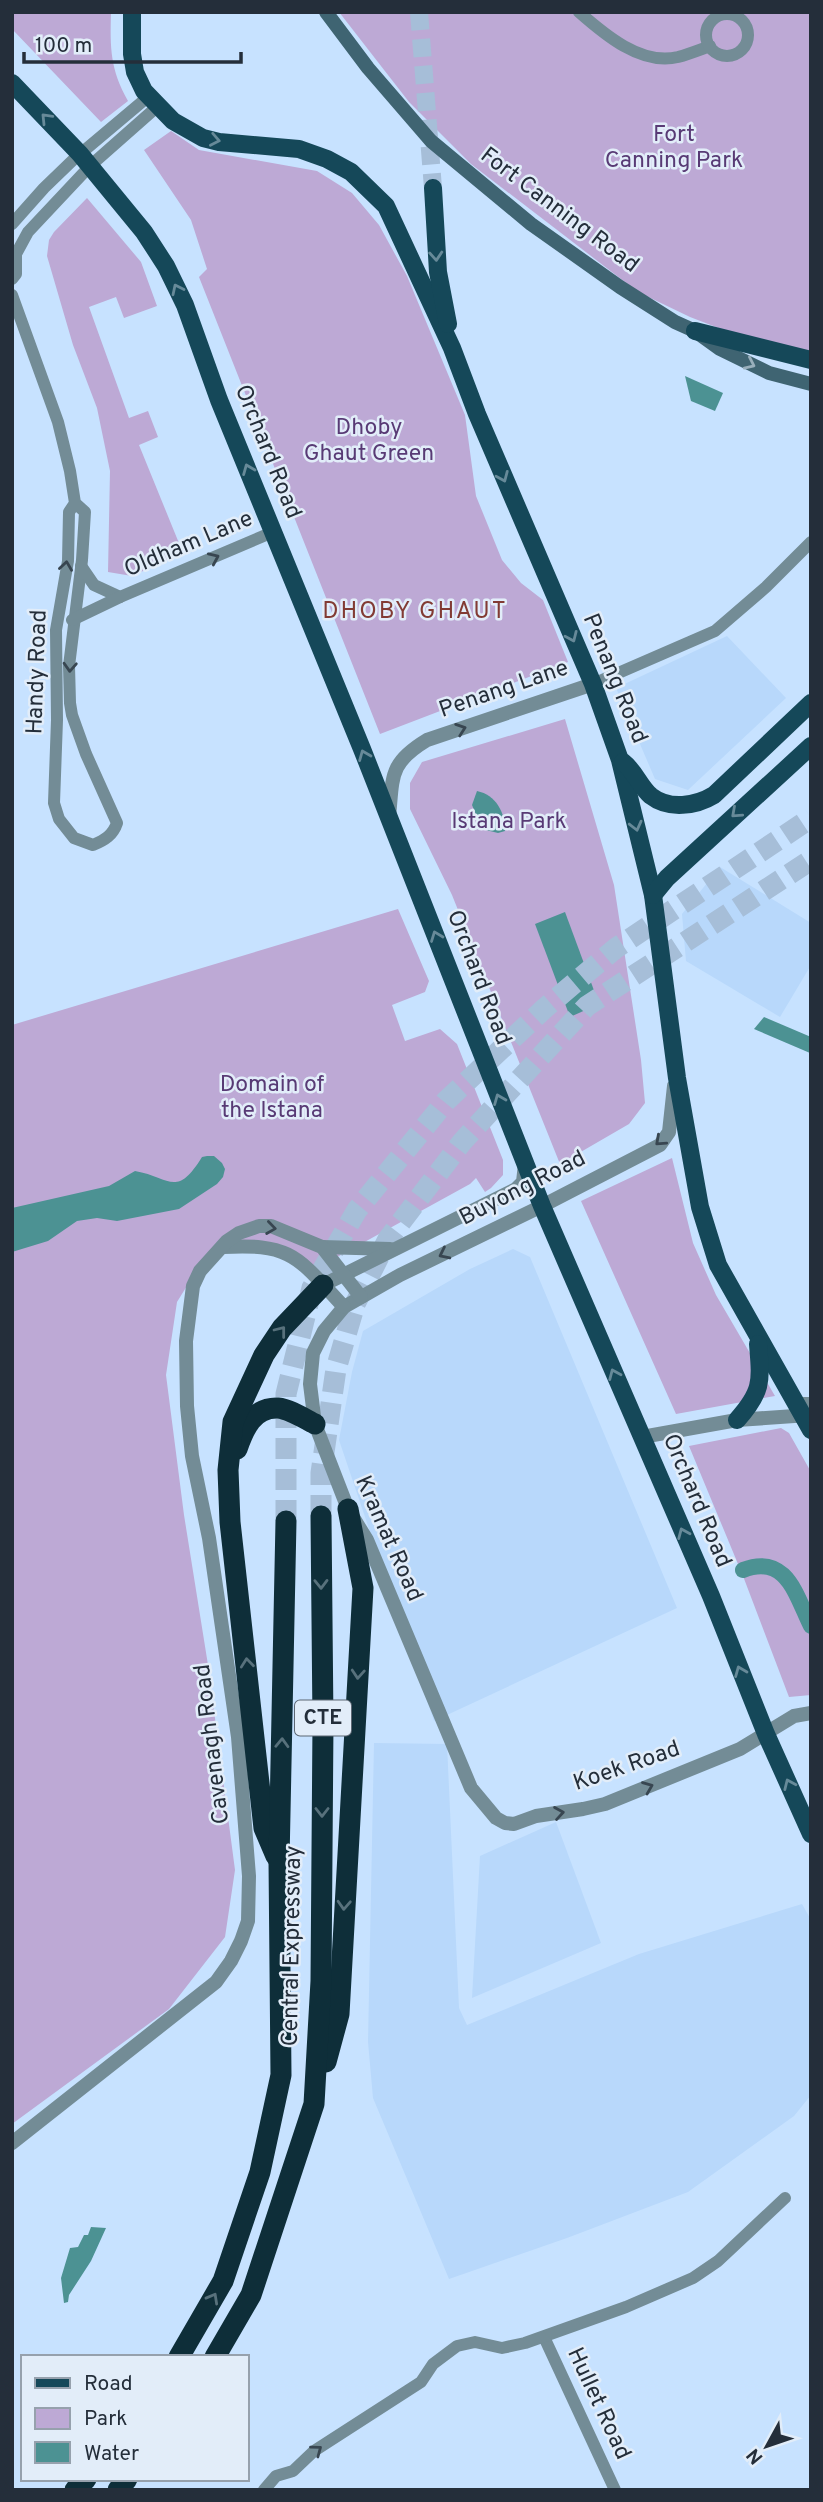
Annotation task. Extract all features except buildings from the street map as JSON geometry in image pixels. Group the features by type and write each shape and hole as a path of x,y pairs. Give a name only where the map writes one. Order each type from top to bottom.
{"highway":[{"path":"279,1861 264,1828 230,1522 228,1470 233,1422 264,1355 282,1328 323,1286"},
{"path":"228,1470 246,1427 256,1414 279,1408 315,1424"},
{"path":"314,2104 339,2014 363,1588 348,1509"},
{"name":"Central Expressway","path":"216,2355 251,2295 314,2104 321,1980 321,1516"},
{"name":"Central Expressway","path":"180,2355 223,2281 260,2172 281,2075 279,1861 286,1521"}],"main road":[{"path":"132,12 133,64 140,85 153,101"},
{"name":"Fort Canning Road","path":"326,12 368,68 431,141 531,224 620,287 741,360 769,373 811,384"},
{"name":"Orchard Road","path":"12,83 85,160 144,232 185,305 219,400 389,818 542,1206 711,1595 766,1734 811,1834"},
{"name":"Penang Road","path":"153,101 173,121 203,138 219,142 299,149 327,159 351,172 386,206 452,348 477,414 593,684 621,760 653,895 677,1078 700,1207 709,1240 718,1265 758,1337 806,1414"},
{"path":"433,188 438,272 452,348"},
{"path":"690,329 811,360"},
{"path":"621,760 627,764 650,796 662,802 679,805 703,802 714,795 811,703"},
{"path":"653,895 667,878 811,746"},
{"path":"754,756 774,779"},
{"path":"737,1420 750,1404 761,1382 758,1337"}],"street":[{"path":"579,12 606,36 648,57 675,58 710,46"},
{"path":"12,224 44,188 85,160 153,101"},
{"path":"12,279 16,274 16,254 28,232 85,160"},
{"name":"Handy Road","path":"12,295 15,312 64,443 75,503 85,512 69,666 70,703 100,788 117,822 114,831 105,840 93,845 74,838 59,819 54,803 56,630 68,561 69,512 75,503"},
{"name":"Oldham Lane","path":"56,630 121,597 273,532"},
{"name":"Penang Lane","path":"389,818 393,777 398,764 409,751 427,740 593,684 715,631 766,587 811,542"},
{"name":"Oldham Lane","path":"81,566 94,585 121,597"},
{"name":"Buyong Road","path":"344,1307 400,1275 660,1145 669,1132 677,1078"},
{"name":"Buyong Road","path":"323,1286 516,1189 523,1182 525,1162"},
{"name":"Cavenagh Road","path":"12,2143 216,1982 231,1961 248,1921 249,1876 239,1737 208,1538 192,1456 187,1406 186,1341 193,1286 200,1270 227,1241 239,1233 259,1226 271,1226 322,1247 361,1297"},
{"path":"223,1247 264,1247 286,1253 295,1258 344,1307"},
{"path":"322,1247 394,1249"},
{"name":"Kramat Road","path":"344,1307 324,1331 313,1353 310,1384 315,1424 348,1509 367,1540 471,1788"},
{"path":"642,1437 737,1420 806,1414"},
{"name":"Koek Road","path":"471,1788 496,1818 514,1824 536,1816 605,1804 740,1749 794,1716 811,1713"},
{"path":"264,2490 276,2476 293,2470 314,2451 421,2382 433,2364 457,2346 475,2342 502,2348 544,2337 626,2307 693,2278 718,2261 785,2198"},
{"name":"Hullet Road","path":"544,2337 615,2490"}],"shaded area":[{"path":"727,636 786,698 688,790 655,779 616,688"},
{"path":"720,867 811,923 811,965 780,1017 686,961 682,914"},
{"path":"513,1249 530,1257 677,1608 434,1721 339,1440 363,1331 470,1269"},
{"path":"374,1743 447,1744 459,2008 467,2025 639,1954 802,1904 811,1920 811,2095 794,2116 688,2192 449,2279 373,2098 368,2042"},
{"path":"556,1822 601,1943 472,1998 480,1856"}],"green space":[{"path":"12,12 111,12 112,58 128,101 101,122 12,29"},
{"name":"Fort Canning Park","path":"339,12 811,12 811,352 729,332 638,292 471,164 409,102"},
{"name":"Dhoby Ghaut Green","path":"171,131 199,150 317,171 352,193 379,225 407,276 465,415 476,496 502,560 521,583 543,600 568,662 380,734 199,277 207,269 191,220 144,150"},
{"path":"87,198 141,262 157,306 124,318 116,297 89,307 129,418 148,411 158,437 139,445 183,553 132,576 108,572 110,471 97,408 73,345 47,256 49,240 54,232"},
{"name":"Istana Park","path":"565,719 614,885 645,1103 629,1124 560,1164 452,895 410,809 410,783 422,762"},
{"name":"Domain of the Istana","path":"398,909 429,981 425,992 392,1005 405,1041 440,1029 457,1044 503,1160 503,1175 485,1192 476,1178 470,1184 310,1272 273,1245 231,1239 203,1260 177,1302 166,1375 235,1870 225,1937 169,2009 12,2124 12,1025"},
{"path":"672,1158 693,1243 716,1295 775,1396 676,1414 581,1201"},
{"path":"781,1428 789,1433 811,1472 811,1695 789,1697 689,1446"}],"water":[{"path":"685,376 723,393 715,411 691,401"},
{"path":"477,791 489,796 498,805 505,831 498,833 482,829 472,805"},
{"path":"565,912 599,1004 570,1017 535,924"},
{"path":"764,1017 811,1037 810,1053 754,1029"},
{"path":"214,1156 222,1163 225,1169 223,1177 217,1184 179,1209 117,1221 97,1218 77,1221 48,1241 12,1252 12,1208 109,1186 135,1171 172,1182 179,1181 193,1170 202,1157"},
{"path":"91,2227 106,2228 91,2261 69,2295 68,2302 64,2303 61,2278 70,2248 78,2247"}],"waterway":[{"path":"743,1570 758,1566 770,1567 780,1572 788,1580 811,1626"}],"tunnel":[{"path":"419,12 433,188"},
{"path":"286,1521 286,1394 312,1288 357,1210 446,1101 545,1008 616,948 811,818"},
{"path":"321,1516 321,1473 336,1369 355,1304 388,1239 462,1142 587,1006 811,860"}],"district":[{"name":"DHOBY GHAUT","path":"415,612"}]}
